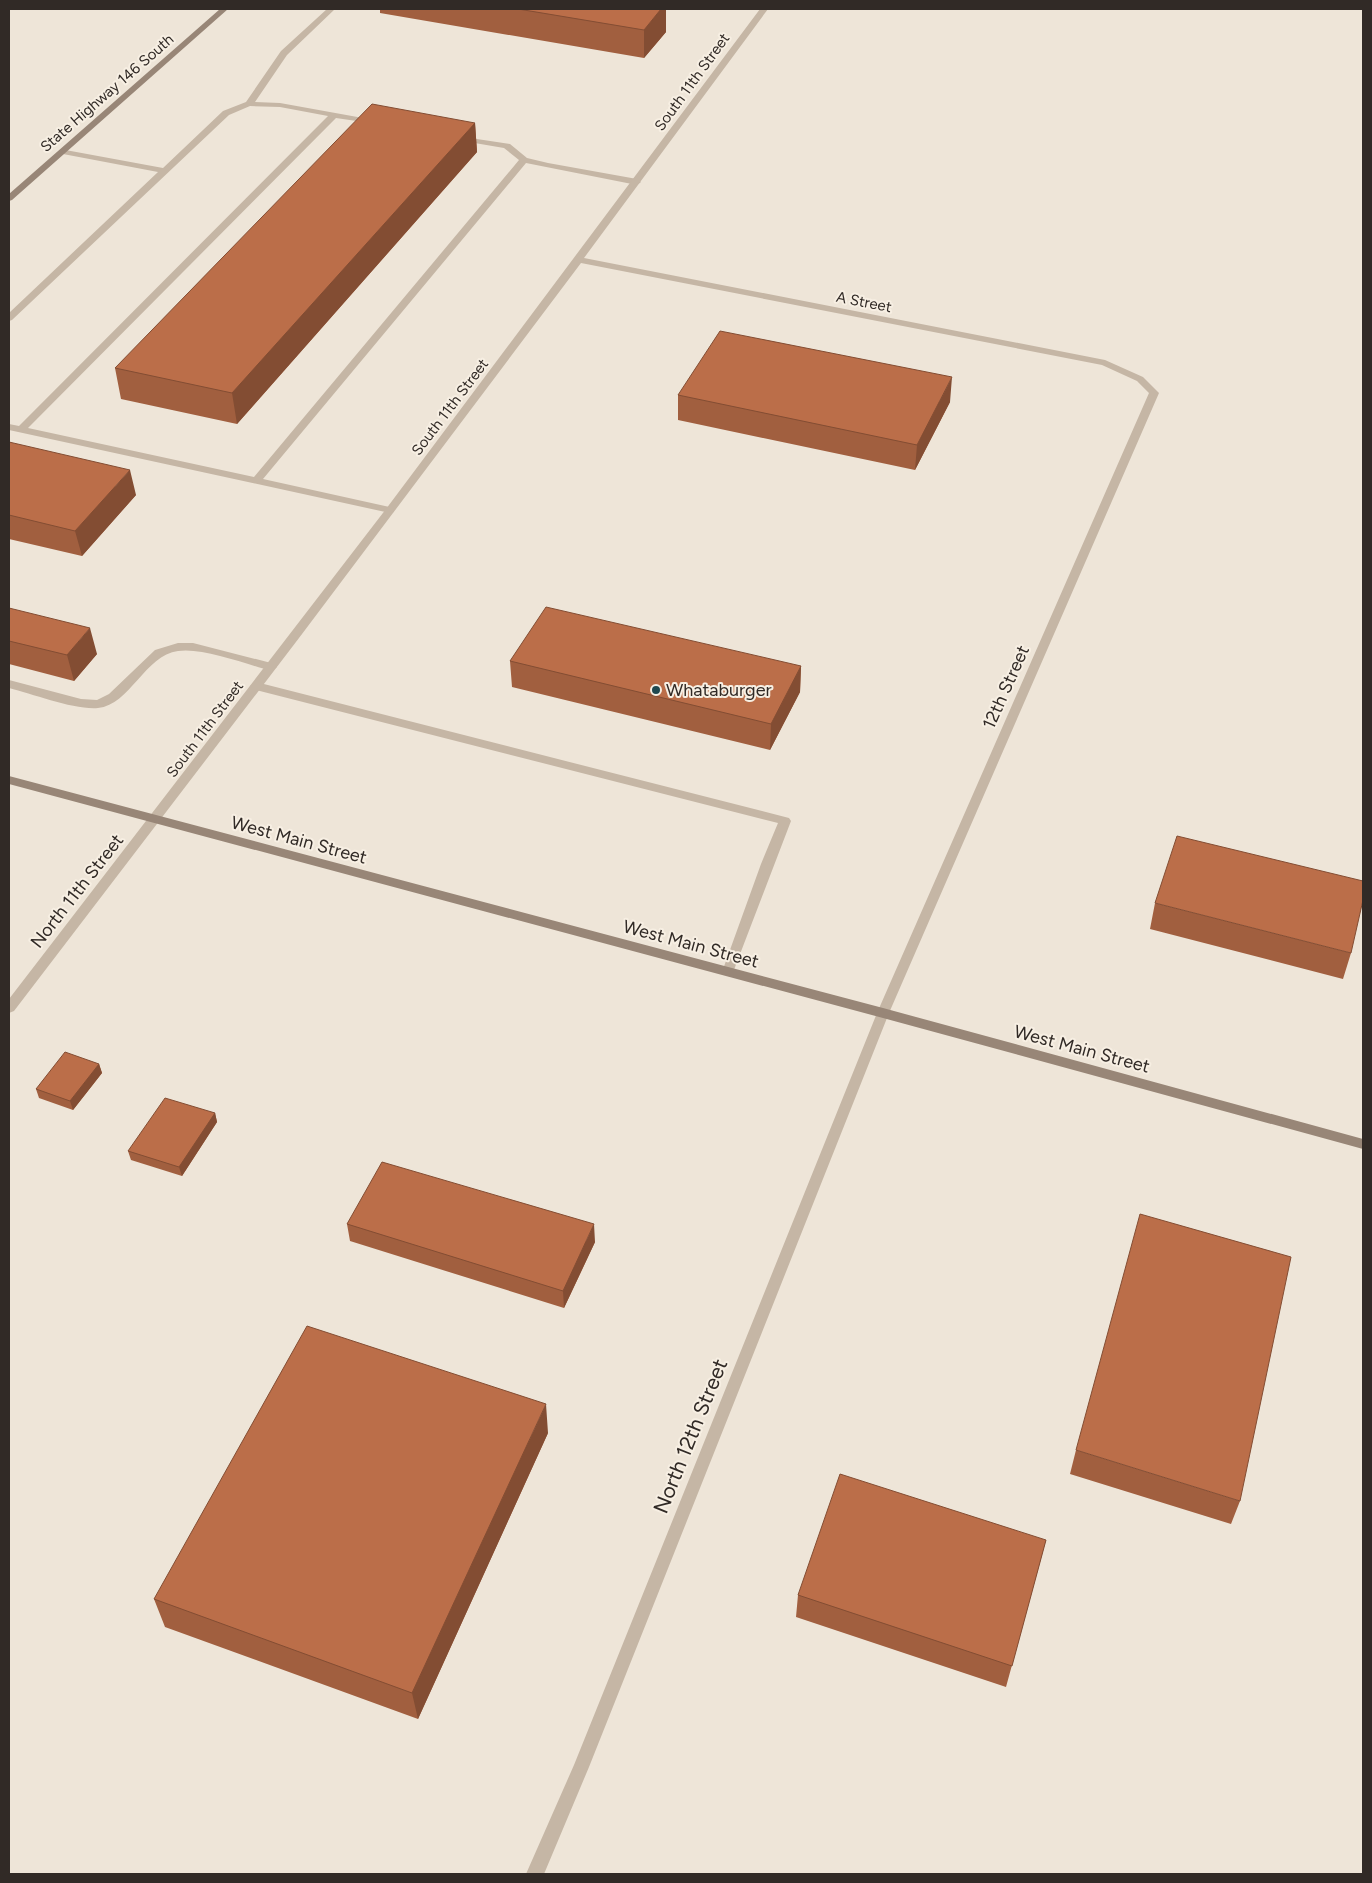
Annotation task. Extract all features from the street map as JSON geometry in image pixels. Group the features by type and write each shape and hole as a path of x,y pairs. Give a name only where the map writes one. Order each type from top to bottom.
{"main road":[{"name":"State Highway 146 South","path":"9,198 224,9"},
{"name":"West Main Street","path":"9,780 883,1013 1363,1144"}],"street":[{"path":"249,104 284,53 330,9"},
{"name":"South 11th Street","path":"155,820 580,260 764,9"},
{"path":"9,318 226,113 249,104 280,105 382,123"},
{"path":"21,430 334,114"},
{"path":"449,136 507,146 524,160 637,182"},
{"path":"63,151 165,171"},
{"path":"256,481 524,160"},
{"name":"A Street","path":"580,260 1104,363 1140,379"},
{"name":"12th Street","path":"883,1013 1154,393 1140,379"},
{"path":"9,427 390,510"},
{"path":"9,684 81,703 98,704 113,697 159,652 178,647 193,647 271,667"},
{"path":"256,686 785,821 766,864 728,972"},
{"name":"North 11th Street","path":"9,1008 155,820"},
{"name":"North 12th Street","path":"535,1874 588,1749 883,1013"}],"building":[{"path":"518,9 661,9 644,30"},
{"path":"372,104 475,123 232,393 115,368"},
{"path":"720,331 952,377 917,445 678,395"},
{"path":"9,442 130,470 75,531 9,515"},
{"path":"546,607 801,666 771,724 510,661"},
{"path":"9,608 90,628 67,655 9,641"},
{"path":"1177,836 1363,881 1363,900 1351,953 1155,903"},
{"path":"65,1052 99,1064 70,1101 36,1089"},
{"path":"165,1098 215,1113 179,1167 128,1151"},
{"path":"382,1162 594,1224 563,1291 347,1224"},
{"path":"1140,1214 1291,1257 1240,1501 1076,1450"},
{"path":"307,1326 546,1404 412,1693 154,1599"},
{"path":"840,1474 1046,1540 1012,1666 798,1595"}],"place":[{"name":"Whataburger","path":"656,690"}]}
